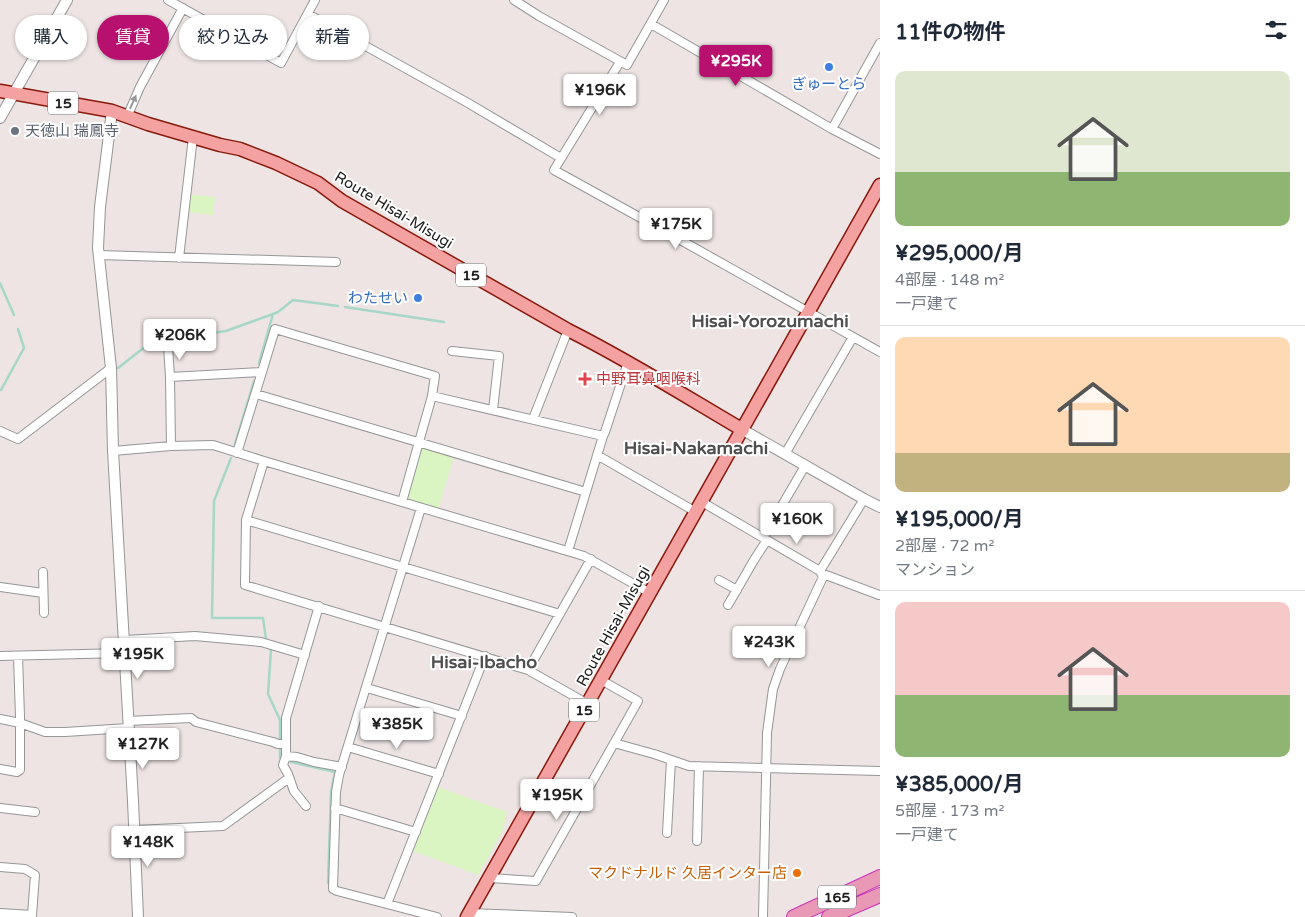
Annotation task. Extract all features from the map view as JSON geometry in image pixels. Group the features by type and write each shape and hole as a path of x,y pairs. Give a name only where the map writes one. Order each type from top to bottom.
{"highway":[{"name":"165","path":"794,917 880,877"},
{"name":"165","path":"829,917 880,894"}],"main road":[{"name":"Route Hisai-Misugi","path":"0,91 112,111 193,137 240,149 276,163 312,180 342,201 568,330 628,362 743,430"},
{"name":"Route Hisai-Misugi","path":"468,915 880,185"}],"street":[{"path":"0,118 67,0"},
{"path":"168,0 281,62 315,0"},
{"path":"514,0 627,65 664,0"},
{"path":"127,117 147,74 183,8"},
{"path":"308,14 460,98 561,158"},
{"path":"651,24 832,129 880,154"},
{"path":"832,129 880,43"},
{"path":"620,62 554,170 880,352"},
{"path":"112,111 100,207 99,255 110,368 138,917"},
{"path":"179,258 193,137"},
{"path":"99,255 336,262"},
{"path":"237,453 276,329 435,376 432,396 402,502"},
{"path":"533,419 568,330"},
{"path":"785,454 853,336"},
{"path":"168,346 171,446"},
{"path":"452,351 499,356 493,410"},
{"path":"568,551 602,436 605,432 628,362"},
{"path":"0,431 18,438 110,368"},
{"path":"170,376 262,372"},
{"path":"256,394 586,492"},
{"path":"432,396 602,436"},
{"path":"743,430 864,500 880,507"},
{"path":"113,451 171,446 213,445 568,551 591,559 650,593"},
{"path":"597,455 765,539 821,573 879,595"},
{"path":"264,461 246,520 245,584 528,670 588,704"},
{"path":"728,605 805,466"},
{"path":"763,917 767,733 773,689 780,669 822,581 821,573 864,500"},
{"path":"422,508 348,747 336,792 333,888 338,891 437,917"},
{"path":"246,520 560,614"},
{"path":"528,670 591,559"},
{"path":"43,572 44,613"},
{"path":"720,580 737,590"},
{"path":"0,587 43,593"},
{"path":"306,806 294,791 283,765 286,756 282,744 286,718 319,606"},
{"path":"124,640 195,636 269,645 305,655"},
{"path":"0,656 124,654"},
{"path":"0,769 17,772 20,770 18,656"},
{"path":"387,904 486,656"},
{"path":"489,878 536,881 614,744 638,700 601,680"},
{"path":"367,688 462,716"},
{"path":"0,719 20,723 45,732 191,718 196,722 282,744"},
{"path":"614,744 689,766 880,771"},
{"path":"348,747 438,774"},
{"path":"286,756 342,768"},
{"path":"667,833 671,760"},
{"path":"697,841 700,766"},
{"path":"134,830 223,826 289,778"},
{"path":"0,808 34,812"},
{"path":"335,808 416,832"},
{"path":"0,867 25,869 35,875 32,916 0,913"},
{"path":"468,915 572,917"}],"green space":[{"path":"188,194 215,197 213,215 186,212"},
{"path":"425,448 454,457 438,509 410,501 407,497 421,450"},
{"path":"438,787 507,812 503,830 478,875 413,851"}],"waterway":[{"path":"0,283 14,315"},
{"path":"175,338 226,331 278,312 293,300 338,306"},
{"path":"345,307 444,322"},
{"path":"259,363 273,314"},
{"path":"1,390 24,348 18,329"},
{"path":"118,368 146,346 167,339"},
{"path":"235,444 254,381"},
{"path":"231,458 214,501 212,618 263,618 266,639 271,650 268,694 280,720 280,758"},
{"path":"291,762 335,772 331,792 328,883"}],"place":[{"name":"ぎゅーとら","path":"829,67"},
{"name":"天徳山 瑞鳳寺","path":"15,131"},
{"name":"わたせい","path":"418,298"},
{"name":"中野耳鼻咽喉科","path":"585,379"},
{"name":"マクドナルド 久居インター店","path":"797,873"}],"district":[{"name":"Hisai-Yorozumachi","path":"770,321"},
{"name":"Hisai-Nakamachi","path":"696,448"},
{"name":"Hisai-Ibacho","path":"484,662"}]}
